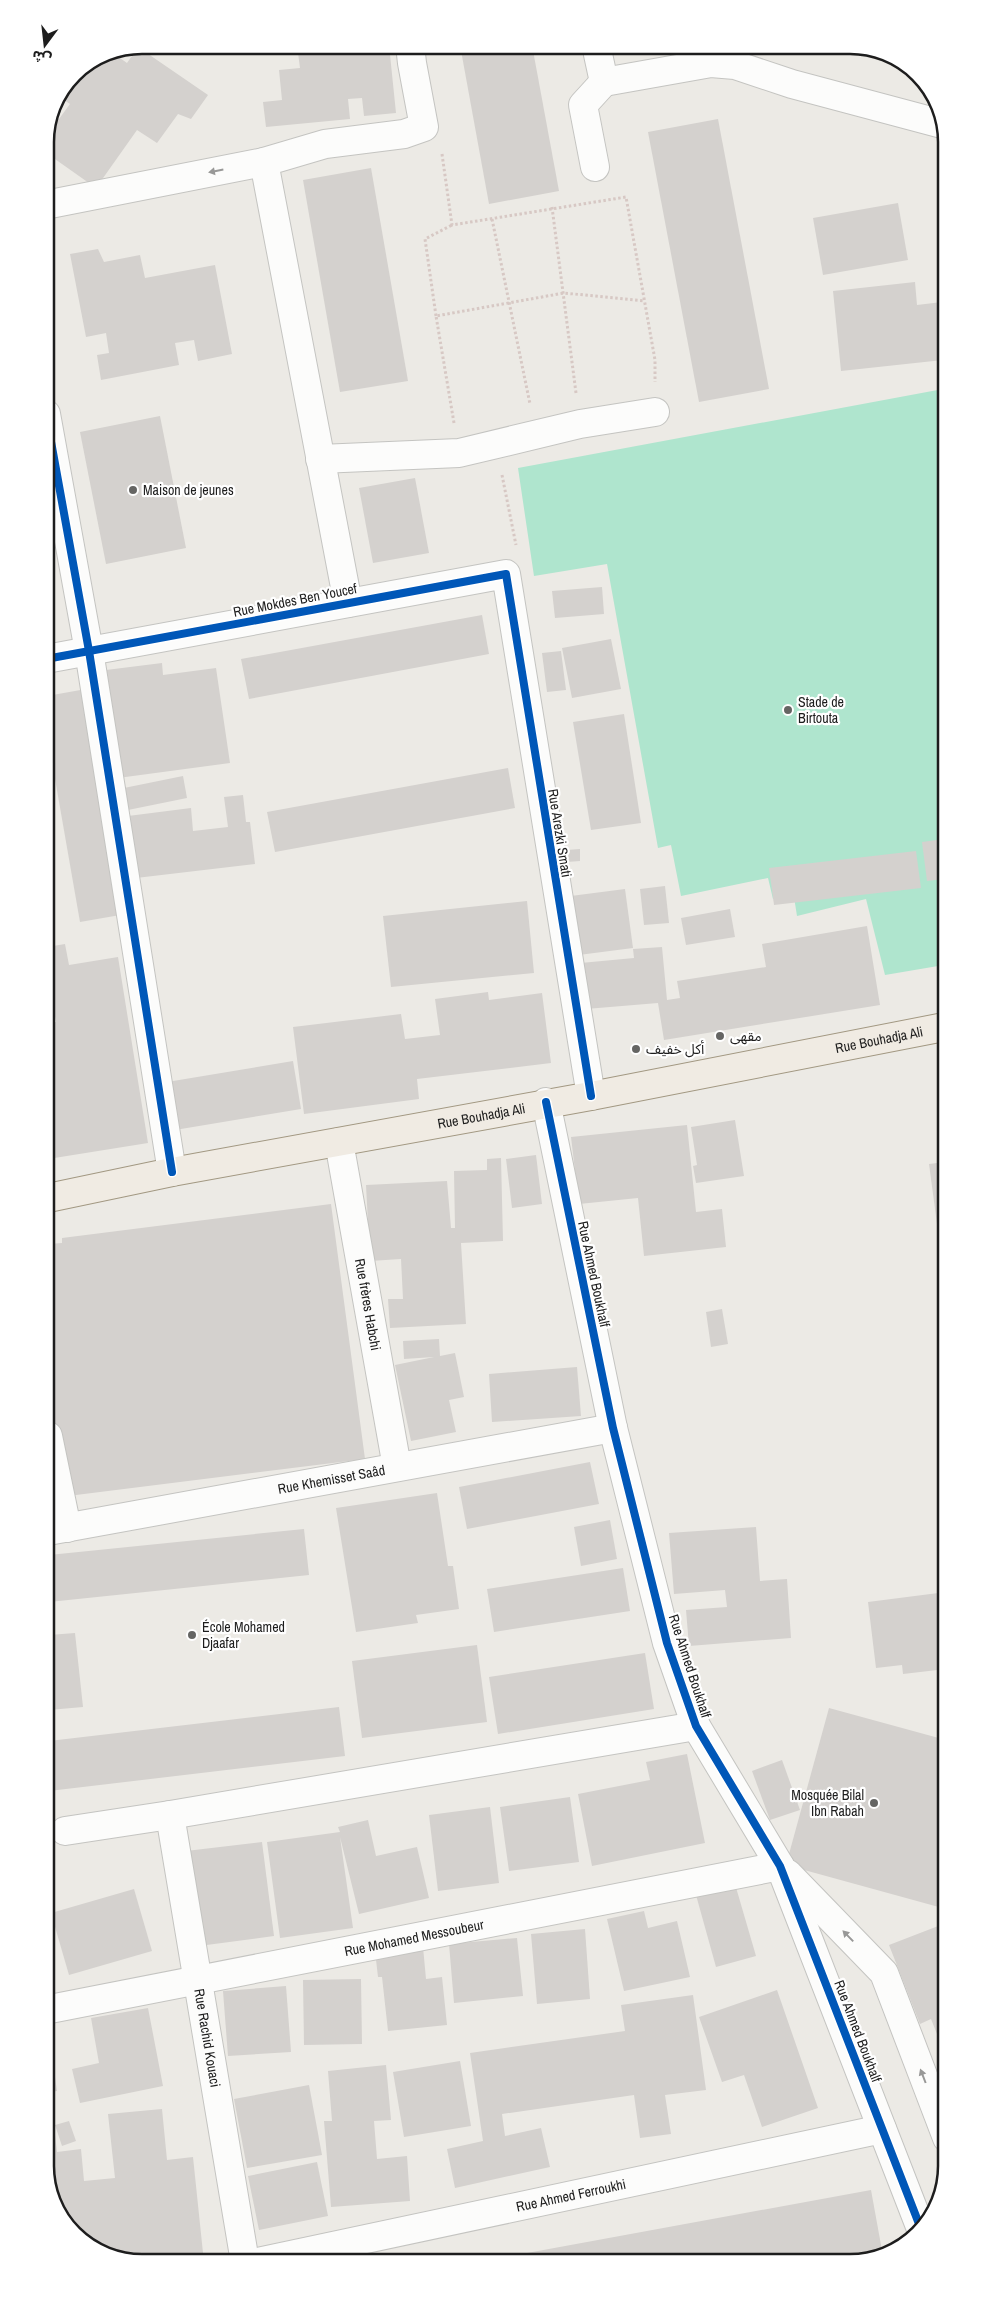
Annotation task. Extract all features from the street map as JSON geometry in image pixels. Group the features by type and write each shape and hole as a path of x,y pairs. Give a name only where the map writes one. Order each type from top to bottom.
{"main road":[{"name":"Rue Bouhadja Ali","path":"54,1197 172,1172 546,1102 590,1096 938,1028"}],"street":[{"path":"54,203 264,162 326,144 404,134 424,127 411,54"},
{"path":"598,54 604,82"},
{"path":"595,167 583,105 604,82 711,63 734,55 792,84 936,122"},
{"path":"264,162 348,603"},
{"path":"320,458 459,454 580,424 656,412"},
{"path":"54,459 88,652 172,1172"},
{"name":"Rue Mokdes Ben Youcef","path":"54,658 506,574"},
{"name":"Rue Arezki Smati","path":"506,574 590,1096"},
{"name":"Rue Ahmed Boukhalf","path":"546,1102 613,1428 667,1643 696,1726 780,1866 918,2222"},
{"name":"Rue frères Habchi","path":"339,1142 397,1467"},
{"name":"Rue Khemisset Saâd","path":"58,1530 613,1428"},
{"path":"54,1492 58,1530"},
{"path":"65,1831 696,1726"},
{"name":"Rue Rachid Kouaci","path":"170,1815 244,2254"},
{"path":"780,1866 884,1972 938,2114"},
{"name":"Rue Mohamed Messoubeur","path":"54,2008 780,1866"},
{"name":"Rue Ahmed Ferroukhi","path":"295,2254 882,2128"}],"path":[{"path":"424,127 439,135 452,225"},
{"path":"459,454 425,239 452,225 626,197 655,360 656,412"},
{"path":"552,208 580,424"},
{"path":"492,219 536,436"},
{"path":"436,316 564,293 645,301"},
{"path":"496,445 518,555 506,574"}],"green space":[{"name":"Stade de Birtouta","path":"938,390 938,966 885,975 866,899 797,916 794,897 773,899 768,878 681,896 671,845 658,848 607,564 534,576 518,468"}],"building":[{"path":"148,54 208,95 191,119 178,114 157,143 137,130 96,188 54,158 55,125 57,118 59,119 70,104 65,100 72,88 88,72 114,58 119,57 127,63 133,55"},
{"path":"298,54 390,54 396,113 364,116 362,98 348,99 350,119 266,127 263,102 282,100 279,70 300,68"},
{"path":"462,54 534,54 559,191 489,204"},
{"path":"718,119 769,389 699,402 648,132"},
{"path":"371,168 408,381 340,392 303,180"},
{"path":"898,203 908,260 823,275 813,218"},
{"path":"98,249 104,262 140,255 145,278 215,265 232,354 198,361 194,340 175,343 179,365 101,380 97,355 109,353 106,333 86,337 70,254"},
{"path":"915,282 917,305 938,302 938,361 841,371 833,291"},
{"name":"Maison de jeunes","path":"160,416 186,548 106,564 80,432"},
{"path":"415,478 429,553 373,563 359,488"},
{"path":"602,587 604,614 555,618 552,591"},
{"path":"482,615 489,654 249,699 241,659"},
{"path":"611,639 621,689 572,698 562,648"},
{"path":"561,651 566,690 547,692 542,653"},
{"path":"162,663 163,675 216,668 230,763 118,778 106,670"},
{"path":"86,689 126,914 80,922 54,773 54,695"},
{"path":"624,714 641,823 591,830 573,722"},
{"path":"508,768 515,808 275,852 267,812"},
{"path":"183,776 187,798 123,811 119,789"},
{"path":"243,795 246,822 250,822 255,864 136,878 128,816 191,808 193,831 228,827 224,797"},
{"path":"938,840 938,880 927,881 922,842"},
{"path":"580,849 580,861 554,863 553,851"},
{"path":"916,851 921,888 774,905 769,868"},
{"path":"665,886 669,923 644,925 640,889"},
{"path":"625,889 633,948 571,956 563,897"},
{"path":"527,901 534,973 391,987 383,916"},
{"path":"730,909 735,937 686,945 681,918"},
{"path":"867,926 880,1005 664,1040 658,1003 574,1010 570,964 634,958 633,949 662,947 667,1000 680,998 677,981 766,967 762,944"},
{"path":"65,944 69,965 118,957 148,1143 54,1158 54,1022 56,1022 54,1011 54,946"},
{"path":"488,992 489,1000 542,993 551,1063 417,1079 419,1099 304,1114 293,1027 401,1014 405,1039 440,1035 435,999"},
{"path":"293,1061 301,1109 169,1131 161,1083"},
{"path":"735,1120 744,1176 696,1183 693,1166 697,1165 691,1127"},
{"path":"687,1125 696,1212 722,1209 726,1247 644,1256 638,1198 579,1204 571,1137"},
{"path":"536,1155 542,1204 512,1208 506,1159"},
{"path":"501,1158 503,1241 461,1243 466,1324 390,1328 388,1299 403,1299 401,1259 370,1261 366,1185 447,1181 451,1228 455,1228 454,1171 487,1170 487,1159"},
{"path":"938,1163 938,1231 929,1164"},
{"path":"331,1204 365,1459 60,1497 54,1482 54,1244 62,1243 62,1238"},
{"path":"722,1309 728,1344 711,1347 706,1312"},
{"path":"439,1339 440,1356 455,1353 464,1397 449,1400 456,1432 411,1441 395,1365 434,1357 404,1359 403,1341"},
{"path":"577,1367 581,1416 492,1422 489,1374"},
{"path":"590,1462 599,1504 467,1529 459,1487"},
{"path":"437,1493 448,1566 453,1566 459,1609 416,1615 418,1623 356,1632 336,1508"},
{"path":"610,1520 617,1559 581,1566 574,1527"},
{"path":"756,1527 760,1581 787,1579 791,1638 689,1646 686,1610 727,1607 725,1590 674,1594 669,1533"},
{"path":"304,1529 309,1575 54,1601 54,1554"},
{"path":"623,1568 630,1611 494,1632 487,1589"},
{"path":"938,1593 938,1670 903,1674 902,1665 876,1668 868,1602"},
{"path":"75,1633 83,1707 54,1710 54,1635"},
{"path":"477,1645 487,1722 362,1738 352,1661"},
{"path":"645,1653 654,1709 498,1734 489,1677"},
{"path":"339,1707 345,1756 54,1790 54,1740"},
{"name":"Mosquée Bilal Ibn Rabah","path":"829,1708 938,1738 938,1907 786,1865"},
{"path":"687,1754 705,1843 592,1866 578,1794 650,1780 646,1762"},
{"path":"782,1760 800,1810 770,1820 752,1771"},
{"path":"570,1797 579,1862 509,1871 500,1807"},
{"path":"490,1807 499,1883 438,1891 429,1815"},
{"path":"368,1820 376,1856 417,1847 429,1898 359,1914 340,1837 353,1928 280,1938 267,1842 340,1832 338,1827"},
{"path":"262,1842 274,1936 199,1946 186,1851"},
{"path":"735,1884 756,1956 716,1967 696,1895"},
{"path":"134,1889 152,1951 69,1975 54,1923 54,1912"},
{"path":"644,1911 648,1928 677,1921 690,1977 624,1991 607,1919"},
{"path":"938,1926 938,2036 931,2019 920,2024 889,1945"},
{"path":"585,1929 590,1999 537,2004 531,1934"},
{"path":"517,1938 523,1996 454,2003 449,1944"},
{"path":"423,1947 426,1979 442,1977 447,2025 388,2031 382,1977 378,1977 375,1951"},
{"path":"361,1979 362,2044 304,2045 303,1980"},
{"path":"286,1986 291,2052 228,2056 223,1991"},
{"path":"777,1990 818,2108 762,2127 744,2075 722,2082 699,2017"},
{"path":"693,1995 706,2090 665,2095 671,2134 640,2138 634,2095 502,2114 505,2136 541,2128 550,2167 455,2188 447,2149 483,2141 470,2053 625,2031 621,2005"},
{"path":"148,2008 163,2086 80,2103 72,2069 99,2063 91,2018"},
{"path":"460,2061 471,2126 404,2137 393,2072"},
{"path":"386,2065 391,2120 374,2121 377,2159 407,2156 410,2201 331,2207 324,2121 332,2121 328,2071"},
{"path":"54,2070 57,2091 54,2091"},
{"path":"309,2085 322,2155 247,2168 234,2099"},
{"path":"162,2109 167,2160 193,2157 203,2253 125,2253 108,2248 88,2236 72,2220 63,2205 55,2183 54,2126 57,2152 81,2149 84,2181 115,2178 108,2114"},
{"path":"69,2121 76,2141 62,2146 55,2125"},
{"path":"317,2162 328,2216 259,2230 248,2176"},
{"path":"871,2190 882,2248 856,2254 521,2254"}],"cycle path":[{"path":"54,458 89,651 172,1172"},
{"path":"54,658 506,574 591,1096"},
{"path":"546,1102 613,1428 667,1643 696,1726 780,1866 918,2222"}],"place":[{"name":"Maison de jeunes","path":"133,490"},
{"name":"Stade de Birtouta","path":"788,710"},
{"name":"مقهى","path":"720,1036"},
{"name":"أكل خفيف","path":"636,1049"},
{"name":"École Mohamed Djaafar","path":"192,1635"},
{"name":"Mosquée Bilal Ibn Rabah","path":"874,1803"}]}
